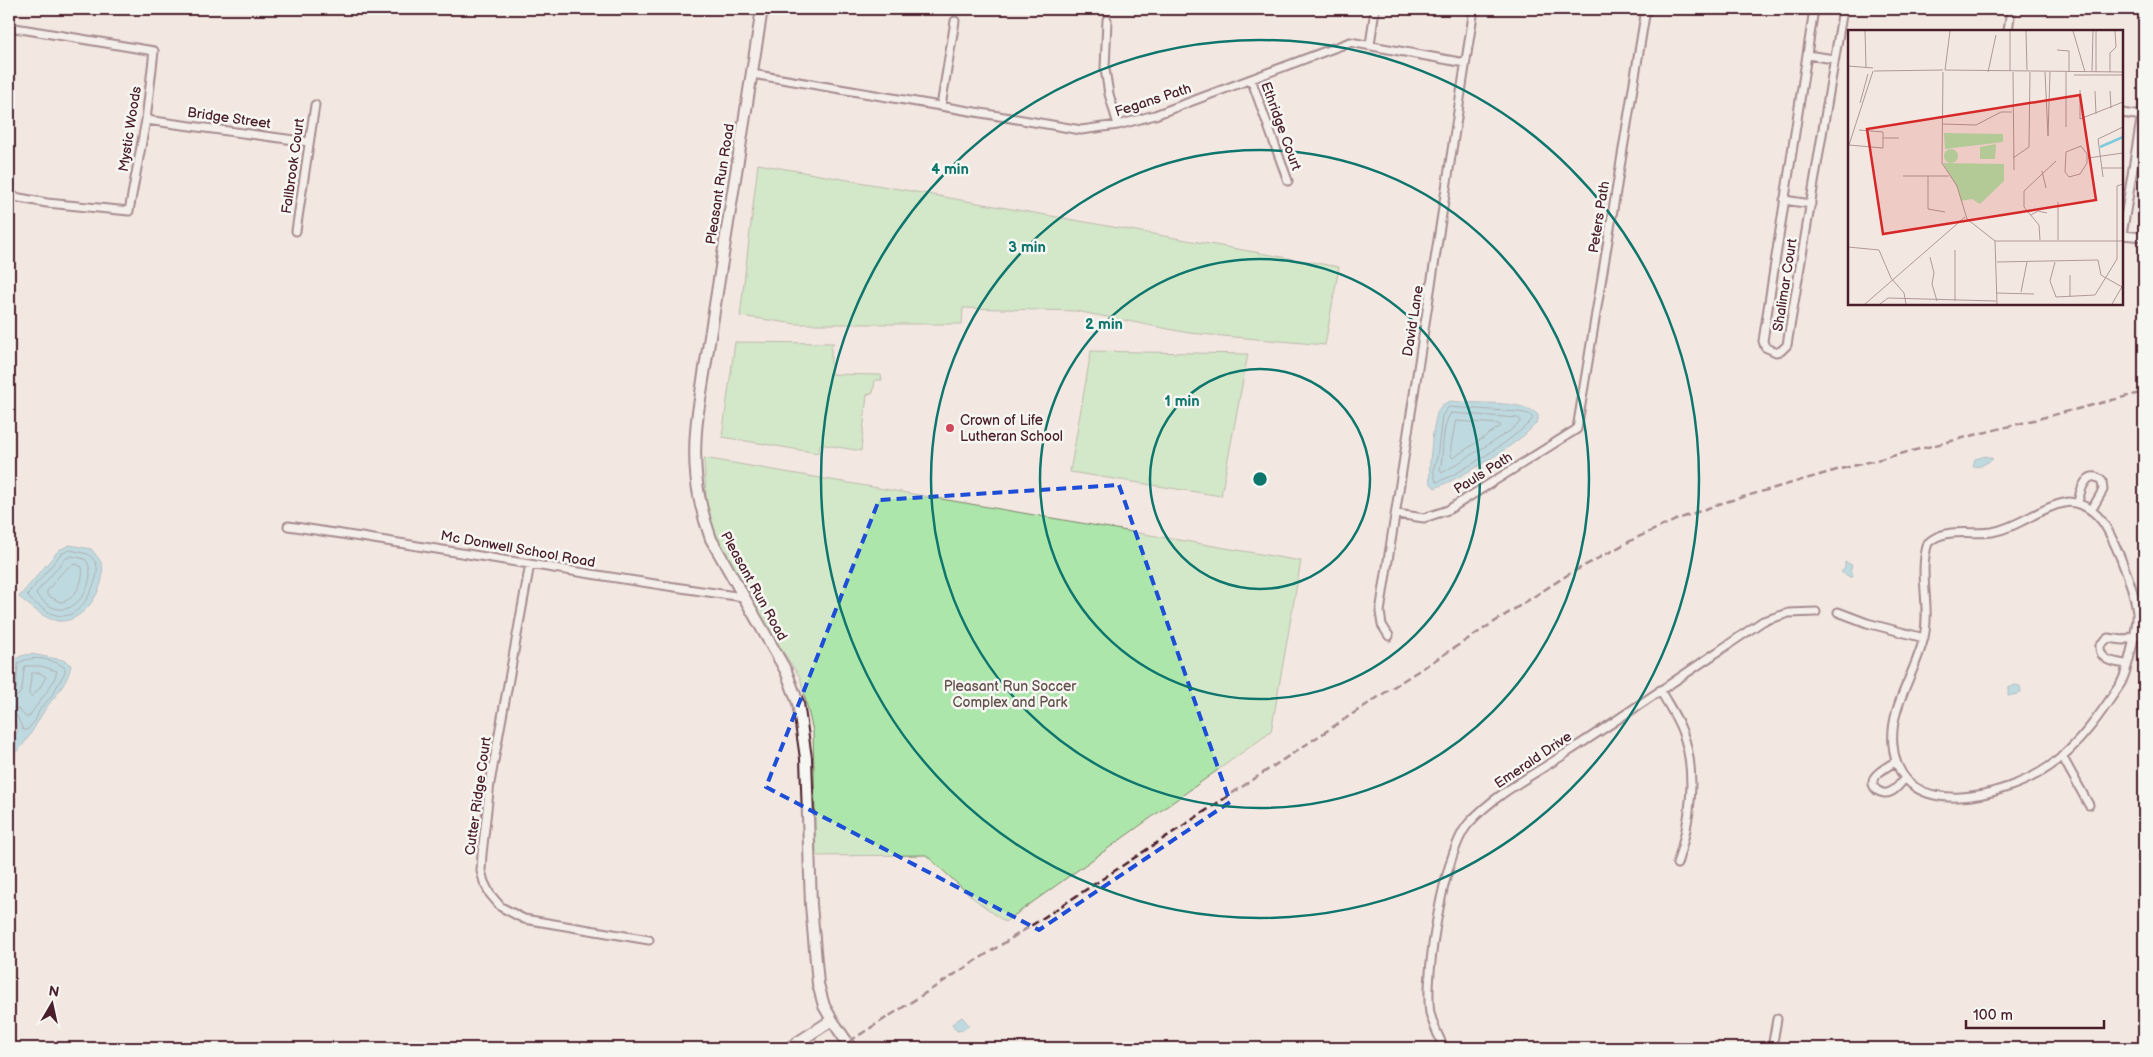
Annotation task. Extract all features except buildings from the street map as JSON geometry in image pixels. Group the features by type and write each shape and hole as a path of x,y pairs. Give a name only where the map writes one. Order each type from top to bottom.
{"main road":[{"name":"Pleasant Run Road","path":"762,9 694,443 695,482 704,520 718,553 786,671 798,703 806,758 814,962 824,1006 851,1048"},
{"path":"789,1048 832,1020"}],"street":[{"path":"1370,45 1375,9"},
{"name":"David Lane","path":"1389,636 1382,625 1380,612 1397,514 1474,9"},
{"name":"Peters Path","path":"1577,429 1646,9"},
{"name":"Shalimar Court","path":"1814,9 1763,341 1766,347 1776,352 1781,351 1788,344 1843,9"},
{"path":"2008,30 2011,9"},
{"path":"1106,20 1105,69 1109,94 1118,125"},
{"path":"941,106 955,21"},
{"name":"Mystic Woods","path":"9,27 154,51 146,120 129,211 48,203 9,196"},
{"name":"Fegans Path","path":"752,74 1081,130 1118,125 1154,115 1350,42 1465,63"},
{"path":"1807,55 1834,59"},
{"name":"Ethridge Court","path":"1251,79 1288,181"},
{"path":"2123,229 2144,102"},
{"name":"Fallbrook Court","path":"296,232 315,105"},
{"path":"2123,113 2142,116"},
{"name":"Bridge Street","path":"146,120 309,142"},
{"path":"1784,200 1811,204"},
{"path":"2123,235 2144,237"},
{"name":"Pauls Path","path":"1397,514 1424,518 1448,510 1577,429"},
{"path":"2078,503 2082,485 2086,480 2099,478 2102,482 2103,490 2092,509"},
{"path":"2069,502 2078,503 2092,509 2104,523 2133,588 2137,615 2135,636 2122,681 2102,710 2062,756 2036,775 1992,793 1949,798 1933,794 1904,779 1896,761 1892,730 1924,638 1926,606 1924,569 1928,543 1933,538 1956,533 1992,532 2011,527 2053,505 2069,502"},
{"name":"Mc Donwell School Road","path":"288,526 433,547 636,582 743,597"},
{"name":"Cutter Ridge Court","path":"530,564 490,783 482,854 481,871 484,882 490,894 501,907 524,920 649,940"},
{"name":"Emerald Drive","path":"1444,1048 1430,1013 1429,982 1440,906 1452,856 1462,833 1484,808 1531,774 1566,753 1763,621 1789,613 1816,612"},
{"path":"1838,612 1867,623 1924,638"},
{"path":"2126,664 2106,660 2102,656 2100,645 2108,638 2123,640 2135,636 2144,637"},
{"path":"1660,690 1682,731 1690,776 1684,842 1677,864"},
{"path":"2062,756 2089,805"},
{"path":"1896,761 1874,778 1875,788 1884,794 1894,790 1904,779"},
{"path":"1772,1048 1777,1019"}],"highlighted area":[{"path":"1119,485 1230,802 1039,930 766,787 879,500"}],"green space":[{"path":"758,164 1339,267 1325,345 1189,333 1076,311 963,308 962,324 796,324 740,316"},
{"path":"735,342 834,343 831,346 831,374 881,375 882,380 875,380 873,393 867,395 861,451 820,444 818,453 722,437"},
{"path":"1091,351 1248,354 1221,496 1070,472"},
{"name":"Pleasant Run Soccer Complex and Park","path":"704,458 1301,561 1271,732 1005,922 973,898 926,855 816,856 813,731 800,677 756,612 707,516"}],"water":[{"path":"1452,401 1498,403 1521,407 1531,410 1538,415 1538,420 1531,429 1506,448 1475,468 1435,488 1430,483 1430,468 1435,423 1440,407"},
{"path":"1986,456 1993,459 1981,466 1973,467 1975,459"},
{"path":"70,545 91,549 102,565 101,584 91,603 76,617 67,620 52,620 42,615 19,597 59,550"},
{"path":"1845,562 1852,565 1850,571 1853,574 1852,578 1841,572 1845,568"},
{"path":"31,654 63,660 71,665 67,678 60,690 44,711 25,742 10,757 9,737 18,732 14,719 9,719 9,693 11,691 13,661 21,656"},
{"path":"2015,685 2020,686 2021,693 2008,696 2008,688"},
{"path":"962,1017 969,1025 963,1030 957,1031 952,1024"}],"waterway":[{"path":"2139,569 2144,567"}],"railway":[{"path":"839,1048 1040,920 1401,682 1569,574 1636,538 1678,519 1722,503 1837,470 2144,392"}],"place":[{"name":"Crown of Life Lutheran School","path":"950,428"}]}
